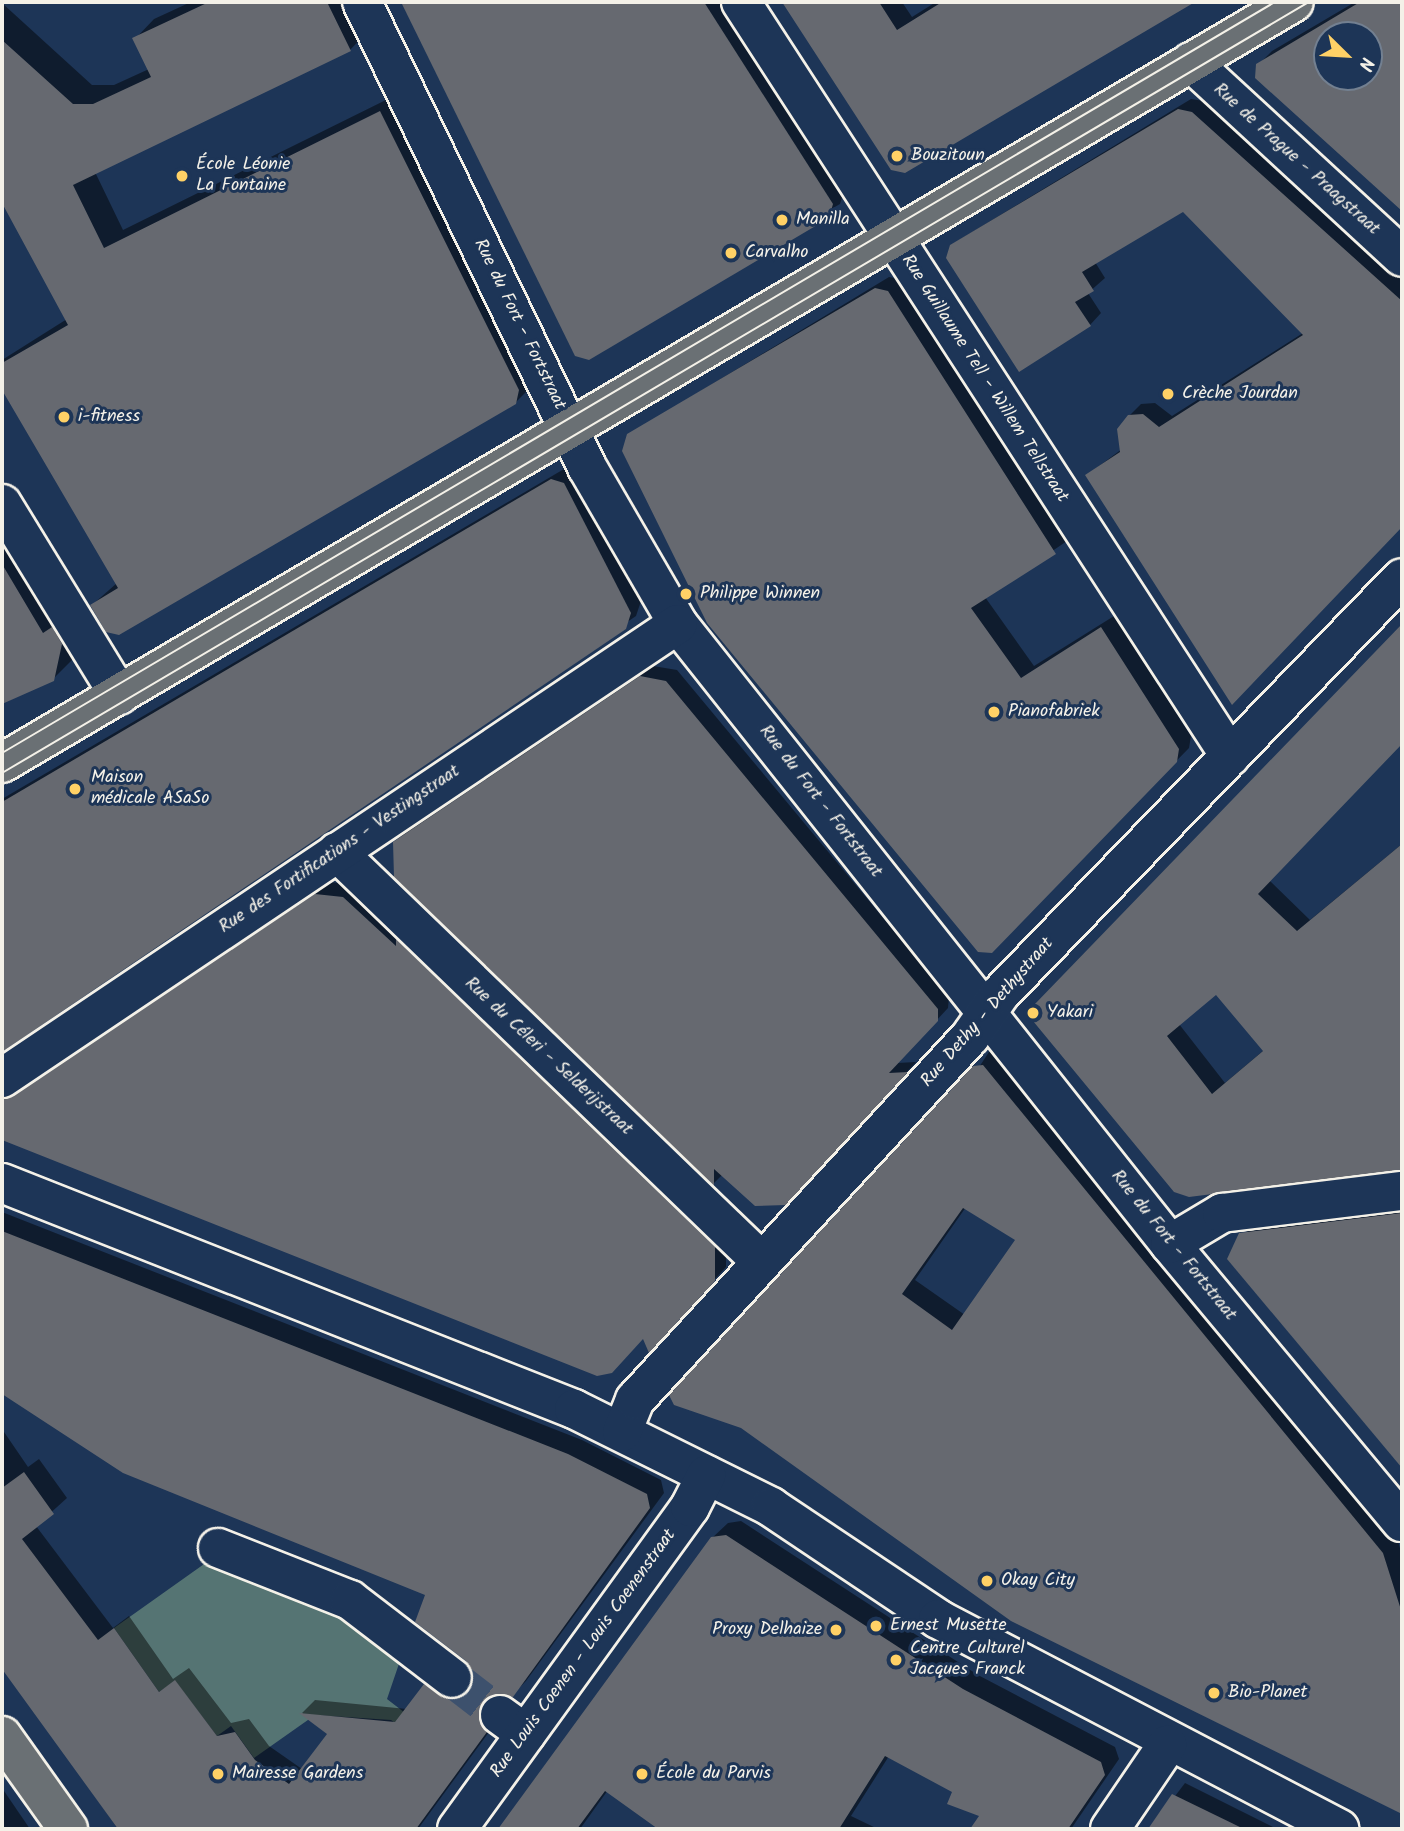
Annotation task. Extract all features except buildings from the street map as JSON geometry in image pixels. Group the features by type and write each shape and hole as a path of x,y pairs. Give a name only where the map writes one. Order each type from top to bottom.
{"main road":[{"path":"2,763 1294,2"},
{"path":"2,1736 68,1829"}],"street":[{"name":"Rue du Fort - Fortstraat","path":"362,2 569,429 678,624 1170,1244 1402,1522"},
{"name":"Rue Guillaume Tell - Willem Tellstraat","path":"741,2 892,239 1230,756"},
{"name":"Rue de Prague - Praagstraat","path":"1191,62 1402,257"},
{"path":"2,504 118,695"},
{"name":"Rue Dethy - Dethystraat","path":"622,1432 635,1400 987,1012 1402,578"},
{"name":"Rue des Fortifications - Vestingstraat","path":"2,1078 678,624"},
{"name":"Rue du Céleri - Selderijstraat","path":"337,852 761,1261"},
{"path":"2,1183 622,1432 771,1507 938,1619 1167,1745 1339,1829"},
{"path":"1170,1244 1222,1213 1402,1191"},
{"name":"Rue Louis Coenen - Louis Coenenstraat","path":"457,1829 513,1724 706,1475"},
{"path":"218,1548 350,1600 452,1678"},
{"path":"1110,1829 1167,1745"}],"green space":[{"path":"214,1557 345,1608 403,1652 387,1699 418,1723 410,1734 391,1720 315,1715 254,1758 231,1726 217,1736 175,1681 159,1692 114,1628"}],"tunnel":[{"path":"452,1678 500,1715"}],"tram line":[{"path":"2,753 1275,2"},
{"path":"2,773 1309,2"}],"place":[{"name":"Bouzitoun","path":"897,156"},
{"name":"École Léonie La Fontaine","path":"182,176"},
{"name":"Manilla","path":"782,220"},
{"name":"Carvalho","path":"731,253"},
{"name":"Crèche Jourdan","path":"1168,394"},
{"name":"i-fitness","path":"64,417"},
{"name":"Philippe Winnen","path":"686,594"},
{"name":"Pianofabriek","path":"994,712"},
{"name":"Maison médicale ASaSo","path":"75,789"},
{"name":"Yakari","path":"1033,1013"},
{"name":"Okay City","path":"987,1581"},
{"name":"Ernest Musette","path":"876,1626"},
{"name":"Proxy Delhaize","path":"836,1630"},
{"name":"Centre Culturel Jacques Franck","path":"896,1660"},
{"name":"Bio-Planet","path":"1214,1693"},
{"name":"Mairesse Gardens","path":"218,1774"},
{"name":"École du Parvis","path":"642,1774"}]}
